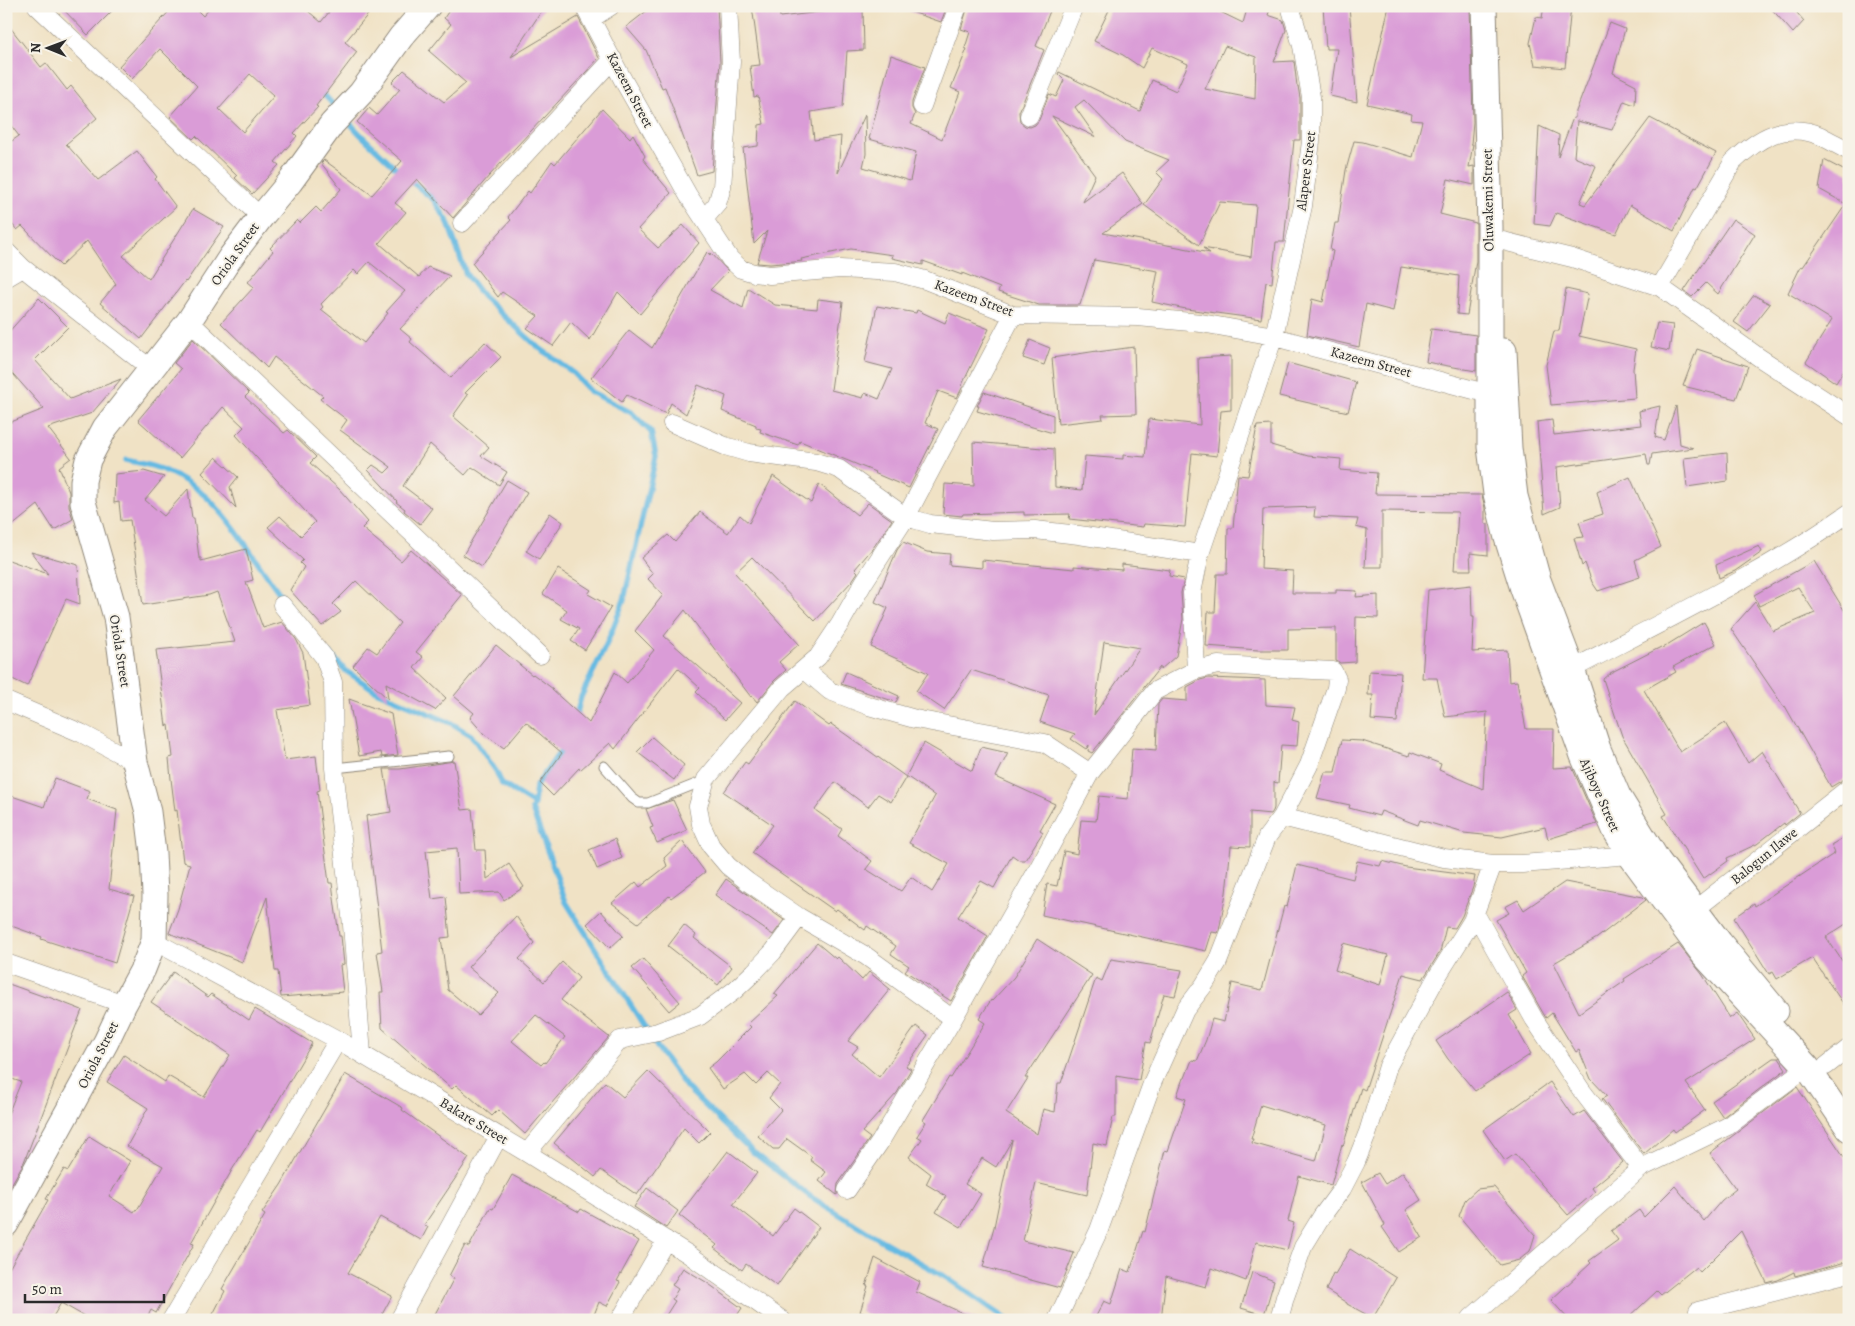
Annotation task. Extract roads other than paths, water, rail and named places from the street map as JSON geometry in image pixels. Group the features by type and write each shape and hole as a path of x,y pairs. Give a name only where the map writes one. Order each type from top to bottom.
{"street":[{"path":"37,6 261,217"},
{"name":"Oriola Street","path":"7,1222 106,1042 143,969 154,941 155,895 153,853 148,812 135,762 116,617 83,502 83,481 88,460 105,428 189,320 230,258 290,182 332,124 361,93 400,37 428,6"},
{"path":"588,12 611,6"},
{"path":"704,219 717,204 722,187 731,62 728,6"},
{"path":"922,106 958,6"},
{"path":"1029,116 1074,6"},
{"name":"Alapere Street","path":"1196,670 1192,593 1200,554 1274,336 1303,206 1311,141 1311,97 1302,46 1290,6"},
{"name":"Oluwakemi Street","path":"1484,6 1490,226 1498,394"},
{"name":"Oluwakemi Street","path":"1498,394 1504,357 1501,6"},
{"name":"Kazeem Street","path":"588,12 683,187 730,259 741,269 754,273 798,274 840,269 895,272 925,280 1014,315 1138,317 1201,323 1274,336 1498,394"},
{"path":"462,223 613,59"},
{"path":"1660,287 1733,162 1750,146 1774,134 1794,130 1820,136 1849,151"},
{"path":"1503,241 1572,258 1660,287 1760,358 1849,416"},
{"path":"6,251 23,268 151,369"},
{"path":"6,278 23,268"},
{"path":"953,1019 866,956 799,917 728,866 711,846 701,824 698,806 706,779 782,688 818,657 906,517 1014,315"},
{"path":"189,320 540,655"},
{"name":"Ajiboye Street","path":"1498,394 1509,448 1515,496 1538,580 1572,669 1598,749 1618,796 1658,861 1704,955 1849,1099"},
{"name":"Ajiboye Street","path":"1498,394 1490,447 1496,494 1506,538 1583,756 1615,830 1630,855 1687,917"},
{"path":"672,423 725,446 816,462 839,469 906,517 930,524 993,531 1035,530 1200,554"},
{"path":"1572,669 1722,591 1808,542 1849,513"},
{"path":"282,605 324,657 333,682 334,768 352,925 362,1054"},
{"path":"847,1190 880,1142 953,1019 1090,773 1155,692 1196,670 1218,664 1333,671 1337,679 1336,688 1309,765 1282,817 1267,837 1218,962 1185,1010 1153,1081 1100,1230 1057,1320"},
{"path":"805,670 830,691 869,706 915,719 1045,743 1090,773"},
{"path":"6,701 81,733 135,762"},
{"name":"Balogun Ilawe","path":"1687,917 1849,788"},
{"path":"1282,817 1444,858 1493,864 1522,864 1630,855"},
{"path":"1279,1320 1303,1247 1322,1216 1342,1189 1356,1162 1368,1132 1388,1066 1435,980 1475,913 1493,864"},
{"path":"1475,913 1534,1019 1582,1091 1641,1168"},
{"path":"527,1153 620,1040 658,1032 700,1016 735,990 773,952 799,917"},
{"name":"Bakare Street","path":"154,941 338,1040 499,1136 666,1240 782,1320"},
{"path":"6,963 124,1004"},
{"path":"171,1320 338,1040"},
{"path":"1471,1318 1641,1168 1728,1126 1849,1048"},
{"name":"Ajiboye Street","path":"1817,1067 1849,1129"},
{"path":"398,1320 499,1136"},
{"path":"620,1320 666,1240"},
{"path":"1698,1311 1849,1273"}],"lane":[{"path":"334,768 449,756"},
{"path":"604,766 632,798 639,803 648,803 706,779"}],"waterway":[{"path":"319,89 338,110"},
{"path":"346,119 400,172"},
{"path":"407,178 433,199 447,220 466,274 483,297 538,347 571,371 591,392 632,413 651,432 656,456 624,600 607,643 581,697 575,720"},
{"path":"126,460 163,470 185,481 203,494 234,528 287,603"},
{"path":"330,654 346,671 376,691 451,723 471,735 496,771 502,784 534,804 532,809 566,902 659,1050 687,1088 753,1152 811,1197 947,1278 1008,1320"},
{"path":"534,804 536,786 564,746"}]}
